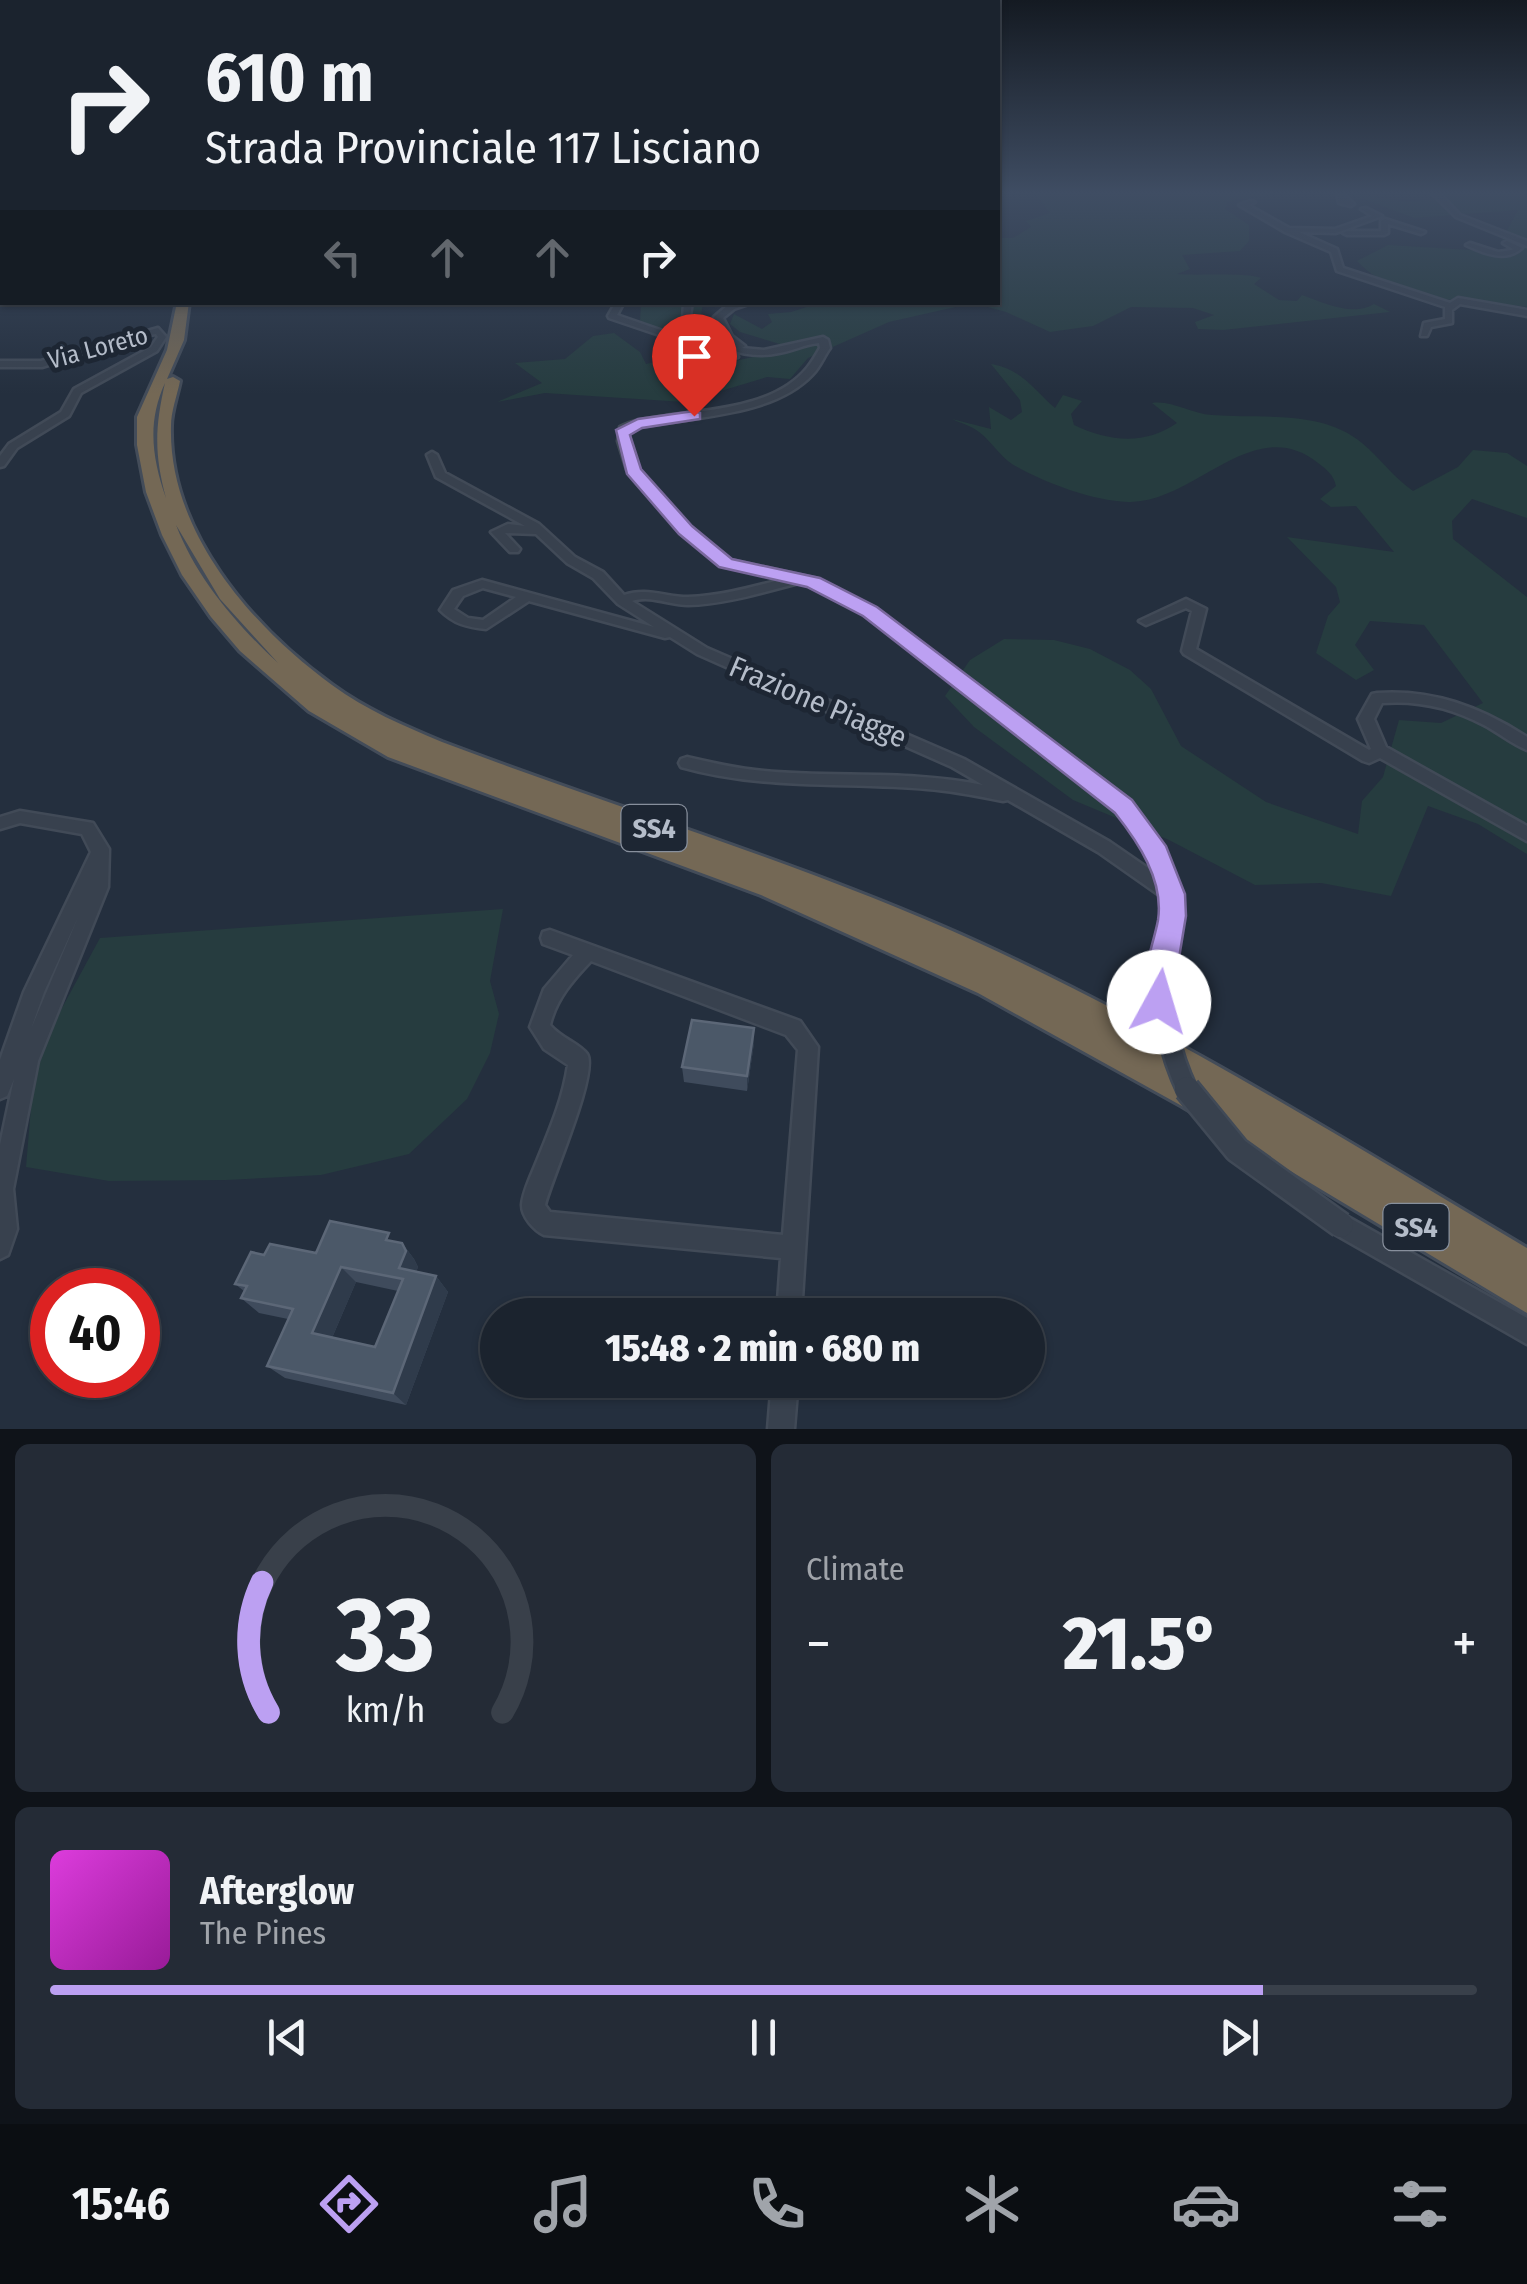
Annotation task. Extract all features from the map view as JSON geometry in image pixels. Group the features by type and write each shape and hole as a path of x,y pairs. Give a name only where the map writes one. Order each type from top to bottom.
{"highway":[{"name":"SS4","path":"182,305 178,340 145,419 147,466 182,564 219,615 304,700 346,727 466,777 854,922 988,984 1305,1159 1527,1295"},
{"name":"SS4","path":"194,305 188,342 168,392 162,428 162,452 174,499 206,567 237,608 323,690 397,733 888,915 974,955 1136,1038 1527,1268"}],"street":[{"path":"1337,261 1340,269 1451,306"},
{"path":"1424,334 1427,326 1449,321 1451,306 1458,301 1527,313"},
{"path":"618,305 612,316 730,358 780,351 807,339"},
{"path":"688,305 686,317 707,336 732,349 757,354"},
{"path":"739,305 718,317 736,344 762,350 807,339 823,340 821,357 782,392 694,416 638,424 622,433 626,455 645,485 685,530 726,563 800,579 870,612 1124,806 1157,853 1171,894 1172,916 1161,967 1162,1030 1185,1088 1239,1153 1341,1225 1527,1332"},
{"name":"Via Loreto","path":"0,364 42,364 141,334 158,331 162,337 154,349 77,391 64,414 13,446 0,464"},
{"name":"Frazione Piagge","path":"432,455 440,475 538,531 571,560 598,575 623,601 679,637 752,674 958,763 1171,894"},
{"path":"514,549 497,532 508,528 538,531"},
{"path":"623,601 630,595 650,594 680,601 718,599 800,579"},
{"path":"524,598 486,625 464,622 448,610 458,593 482,584 679,637"},
{"path":"1146,621 1186,603 1199,610 1189,651 1337,742 1369,757 1380,751"},
{"path":"1527,744 1458,706 1411,694 1377,698 1366,719 1380,751 1527,834"},
{"path":"687,763 752,775 952,784 1004,796 1052,818"},
{"path":"0,1089 44,991 99,887 100,849 88,828 32,821 15,826 2,822"},
{"path":"550,938 794,1028 808,1047 791,1298"},
{"path":"588,952 563,976 543,1006 540,1027 551,1042 579,1060 578,1079 538,1180 533,1208 544,1222 794,1248"},
{"path":"0,1247 5,1229 1,1189 44,991"},
{"path":"782,1429 784,1398"}],"green space":[{"path":"1000,261 1185,261 1190,269 1177,274 1254,276 1261,278 1254,284 1279,300 1297,301 1302,295 1338,307 1357,309 1374,304 1390,312 1223,330 1198,329 1195,322 1214,315 1193,308 1131,307 1093,326 1050,332 980,305 1000,305"},
{"path":"1357,261 1527,261 1527,307 1414,293 1374,276"},
{"path":"641,305 703,305 701,316 724,338 735,361 793,348 740,332 730,324 734,314 762,329 772,322 768,314 813,305 964,305 889,322 808,358 790,379 767,377 684,402 545,393 497,402 542,383 515,363 565,359 593,336 614,333 640,352 646,364 688,355 640,322"},
{"path":"991,364 1019,375 1055,408 1063,395 1082,401 1071,414 1074,425 1100,435 1139,438 1177,423 1152,403 1159,403 1204,414 1290,418 1329,425 1362,443 1413,491 1458,467 1473,450 1507,453 1527,466 1527,518 1472,499 1452,521 1453,539 1527,597 1527,854 1478,824 1428,806 1391,896 1321,883 1255,885 1169,840 1073,800 974,727 945,696 970,660 1004,639 1054,640 1090,649 1130,670 1151,689 1181,746 1266,802 1358,834 1362,801 1383,777 1399,720 1441,723 1483,703 1424,625 1370,621 1355,645 1374,670 1356,680 1316,653 1328,616 1340,602 1336,587 1287,537 1394,552 1356,506 1331,507 1320,499 1336,486 1318,463 1294,450 1271,447 1247,453 1152,499 1114,501 1083,494 1012,464 979,432 952,419 991,429 989,407 1011,420 1022,412 1020,400"},
{"path":"503,909 490,981 499,1014 490,1053 467,1099 409,1154 321,1175 226,1180 109,1181 26,1167 33,1083 50,1030 100,938"}],"building":[{"path":"692,1020 754,1028 747,1076 682,1067"},
{"path":"330,1221 389,1233 386,1240 402,1243 406,1251 399,1268 436,1276 393,1393 267,1366 293,1309 241,1298 247,1286 235,1284 251,1252 264,1255 270,1244 316,1253","holes":["341,1267 403,1279 375,1347 312,1333"]}],"route":[{"path":"694,416 638,424 626,427 622,433 633,470 685,530 726,563 813,582 870,612 1124,806 1157,853 1171,894 1172,916 1161,967 1159,1002"}]}
